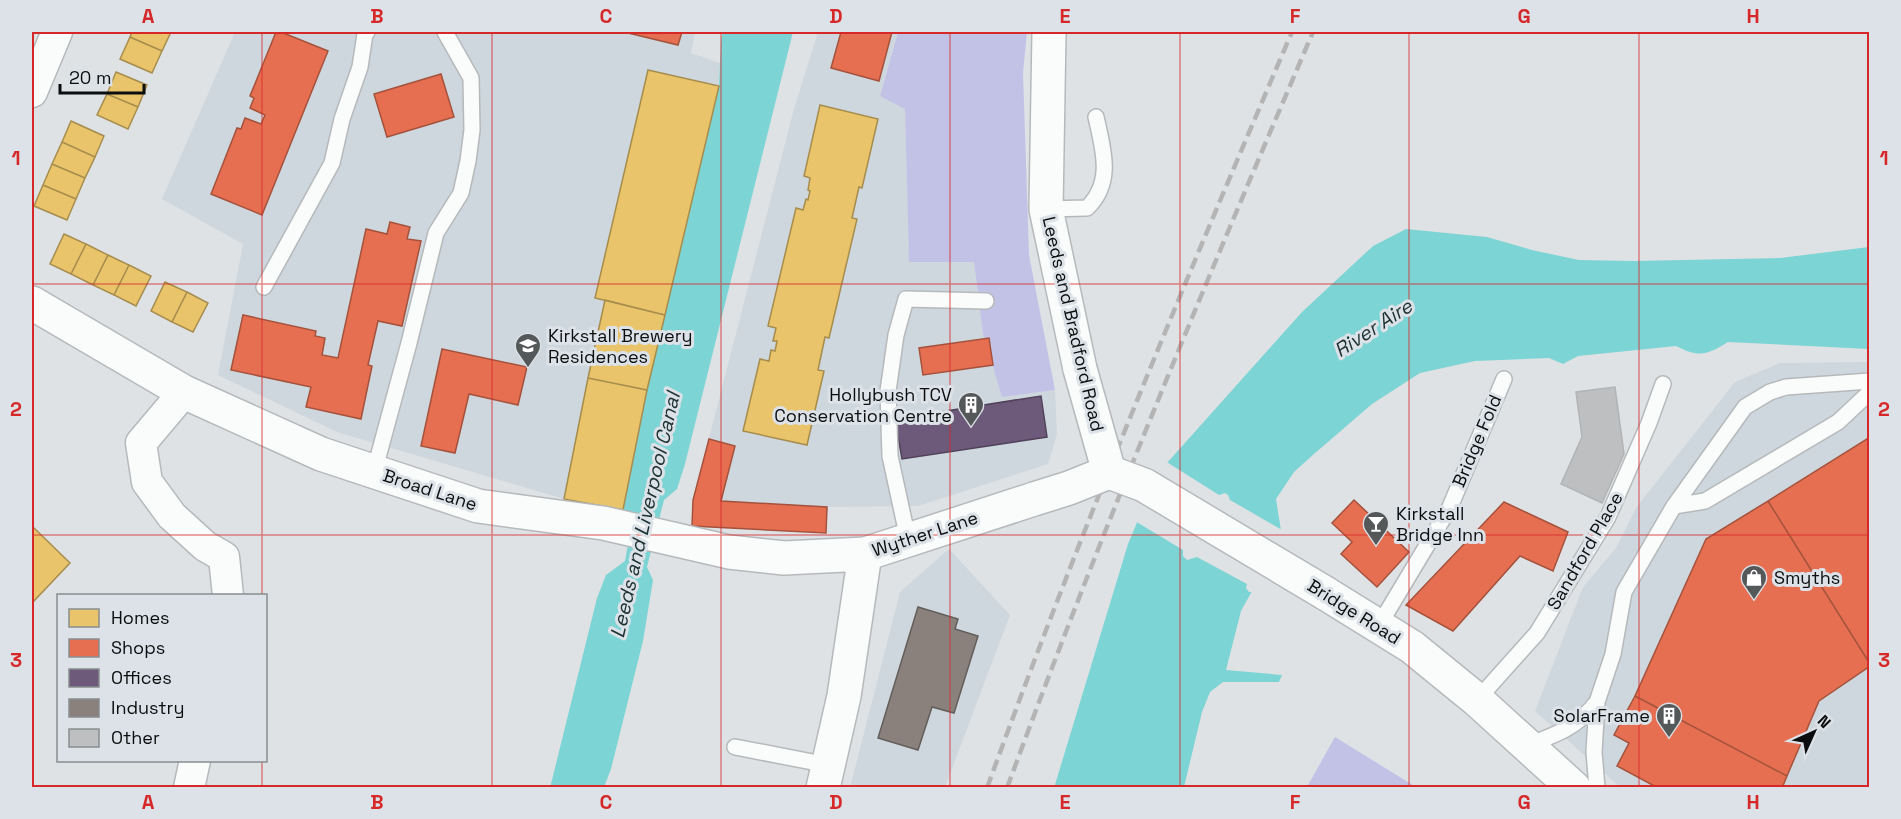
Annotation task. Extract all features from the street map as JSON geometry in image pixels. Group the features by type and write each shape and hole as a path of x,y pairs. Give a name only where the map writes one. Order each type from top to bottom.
{"street":[{"path":"34,79 57,32"},
{"name":"Leeds and Bradford Road","path":"1049,32 1046,208 1080,369 1109,472"},
{"name":"Broad Lane","path":"39,312 184,392 321,454 478,506 603,523 729,552 784,558 865,554"},
{"path":"184,392 141,443 147,482 172,516 205,546 224,557 228,594"},
{"name":"Wyther Lane","path":"825,776 844,696 865,554 1069,488 1109,472"},
{"name":"Bridge Road","path":"1109,472 1144,485 1412,647 1477,700 1574,788"},
{"path":"189,788 195,762"}],"lane":[{"path":"264,287 332,163 342,119 360,67 367,32"},
{"path":"374,472 409,343 435,233 461,193 468,161 472,130 471,78 445,32"},
{"path":"1046,208 1087,208 1097,199 1104,181 1104,157 1096,117"},
{"path":"908,539 890,456 888,391 896,335 906,299 986,301"},
{"name":"Bridge Fold","path":"1378,627 1450,507 1504,379"},
{"path":"1597,788 1594,752 1598,702 1612,654 1624,592 1674,506 1745,407 1770,392 1786,387 1869,381"},
{"name":"Sandford Place","path":"1477,700 1537,633 1608,517 1649,423 1663,384"},
{"path":"1674,506 1705,501 1838,423 1869,392"},
{"path":"1528,745 1585,718 1598,702"},
{"path":"735,747 825,776"}],"shaded area":[{"path":"235,32 695,32 691,53 720,63 719,86 647,390 623,510 564,499 337,432 218,375 243,244 162,199"},
{"path":"818,32 898,32 880,95 905,109 909,262 974,261 983,334 1002,397 1055,390 1057,434 1048,464 918,506 828,507 826,533 692,526 693,500 794,109"},
{"path":"898,32 1027,32 1023,73 1029,255 1055,390 1002,397 983,334 974,262 909,262 905,109 880,96"},
{"path":"1869,362 1869,787 1620,787 1535,711 1583,587 1616,548 1636,508 1735,382 1780,363"},
{"path":"949,549 1010,615 945,787 850,788 900,592"},
{"path":"1335,737 1416,787 1307,787"}],"water":[{"name":"Leeds and Liverpool Canal","path":"723,32 793,32 685,464 677,489 664,500 647,567 653,580 643,641 611,769 604,787 550,788 597,598 606,575 625,561 633,517 623,510 647,390 719,86"},
{"name":"River Aire","path":"1406,229 1487,237 1579,260 1780,258 1869,247 1869,349 1728,342 1703,353 1691,352 1676,346 1578,356 1563,364 1549,358 1475,361 1420,373 1372,404 1314,454 1294,472 1276,499 1282,537 1241,611 1226,670 1282,675 1279,682 1223,682 1210,692 1202,712 1184,787 1054,788 1128,544 1158,473 1302,312 1373,246"}],"pier":[{"path":"1165,461 1219,495 1225,493 1230,500 1282,530 1284,529 1285,538 1255,592 1249,592 1246,588 1247,584 1197,557 1187,560 1183,556 1183,550 1135,521 1155,472"}],"building: Homes":[{"path":"132,32 171,32 162,51 130,37"},
{"path":"130,37 162,51 152,73 120,59"},
{"path":"648,70 719,86 665,315 595,298"},
{"path":"116,72 147,85 138,107 107,94"},
{"path":"107,94 138,107 128,129 97,115"},
{"path":"820,105 878,119 862,188 859,187 852,218 857,219 829,338 825,337 818,370 824,371 807,445 743,431 760,359 769,361 771,350 775,351 777,341 773,341 776,328 768,326 796,208 803,210 806,199 808,200 810,178 804,176"},
{"path":"71,121 104,136 95,157 62,142"},
{"path":"62,142 95,157 85,178 52,164"},
{"path":"52,164 85,178 76,199 43,185"},
{"path":"43,185 76,199 67,220 34,206"},
{"path":"64,234 86,244 71,274 50,264"},
{"path":"86,244 108,255 93,285 71,274"},
{"path":"108,255 129,265 114,295 93,285"},
{"path":"129,265 151,276 136,306 114,295"},
{"path":"165,282 187,292 172,322 151,311"},
{"path":"187,292 208,303 193,332 172,322"},
{"path":"605,300 665,315 647,390 588,378"},
{"path":"588,378 647,390 623,510 564,499"},
{"path":"32,526 70,563 32,603"}],"building: Shops":[{"path":"276,32 328,51 262,215 211,194 237,128 241,129 245,118 261,124 265,115 250,108 254,98 250,96"},
{"path":"624,32 682,32 678,45"},
{"path":"841,32 892,32 879,81 831,68"},
{"path":"441,74 454,117 387,137 374,94"},
{"path":"390,222 410,227 407,239 421,241 402,326 378,321 368,365 372,366 361,419 306,407 311,387 231,370 243,315 316,331 315,336 325,338 322,355 338,358 366,229 387,234"},
{"path":"989,338 993,365 923,375 919,348"},
{"path":"442,349 527,367 518,405 469,394 455,453 421,446"},
{"path":"1870,437 1870,664 1768,501"},
{"path":"709,439 735,446 721,501 827,507 826,533 692,526 693,500"},
{"name":"Kirkstall Bridge Inn","path":"1354,500 1409,552 1377,587 1341,554 1352,542 1332,523"},
{"name":"Smyths","path":"1768,501 1870,664 1819,701 1787,776 1635,696 1706,539"},
{"path":"1504,502 1568,532 1553,571 1520,556 1453,631 1406,605"},
{"name":"SolarFrame","path":"1635,696 1787,776 1782,788 1658,788 1617,766 1629,743 1614,735"}],"building: Offices":[{"name":"Hollybush TCV Conservation Centre","path":"1041,396 1047,437 902,459 895,419"}],"building: Industry":[{"path":"918,607 958,619 955,629 978,636 954,713 932,707 918,750 878,738"}],"building: Other":[{"path":"1615,387 1624,454 1602,503 1561,484 1582,437 1576,392"}],"railway":[{"path":"987,788 1022,692 1134,407 1292,32"},
{"path":"1007,788 1079,597 1155,407 1313,32"}],"place":[{"name":"Kirkstall Brewery Residences","path":"528,369"},
{"name":"Hollybush TCV Conservation Centre","path":"971,428"},
{"name":"Kirkstall Bridge Inn","path":"1376,547"},
{"name":"Smyths","path":"1754,601"},
{"name":"SolarFrame","path":"1669,739"}]}
